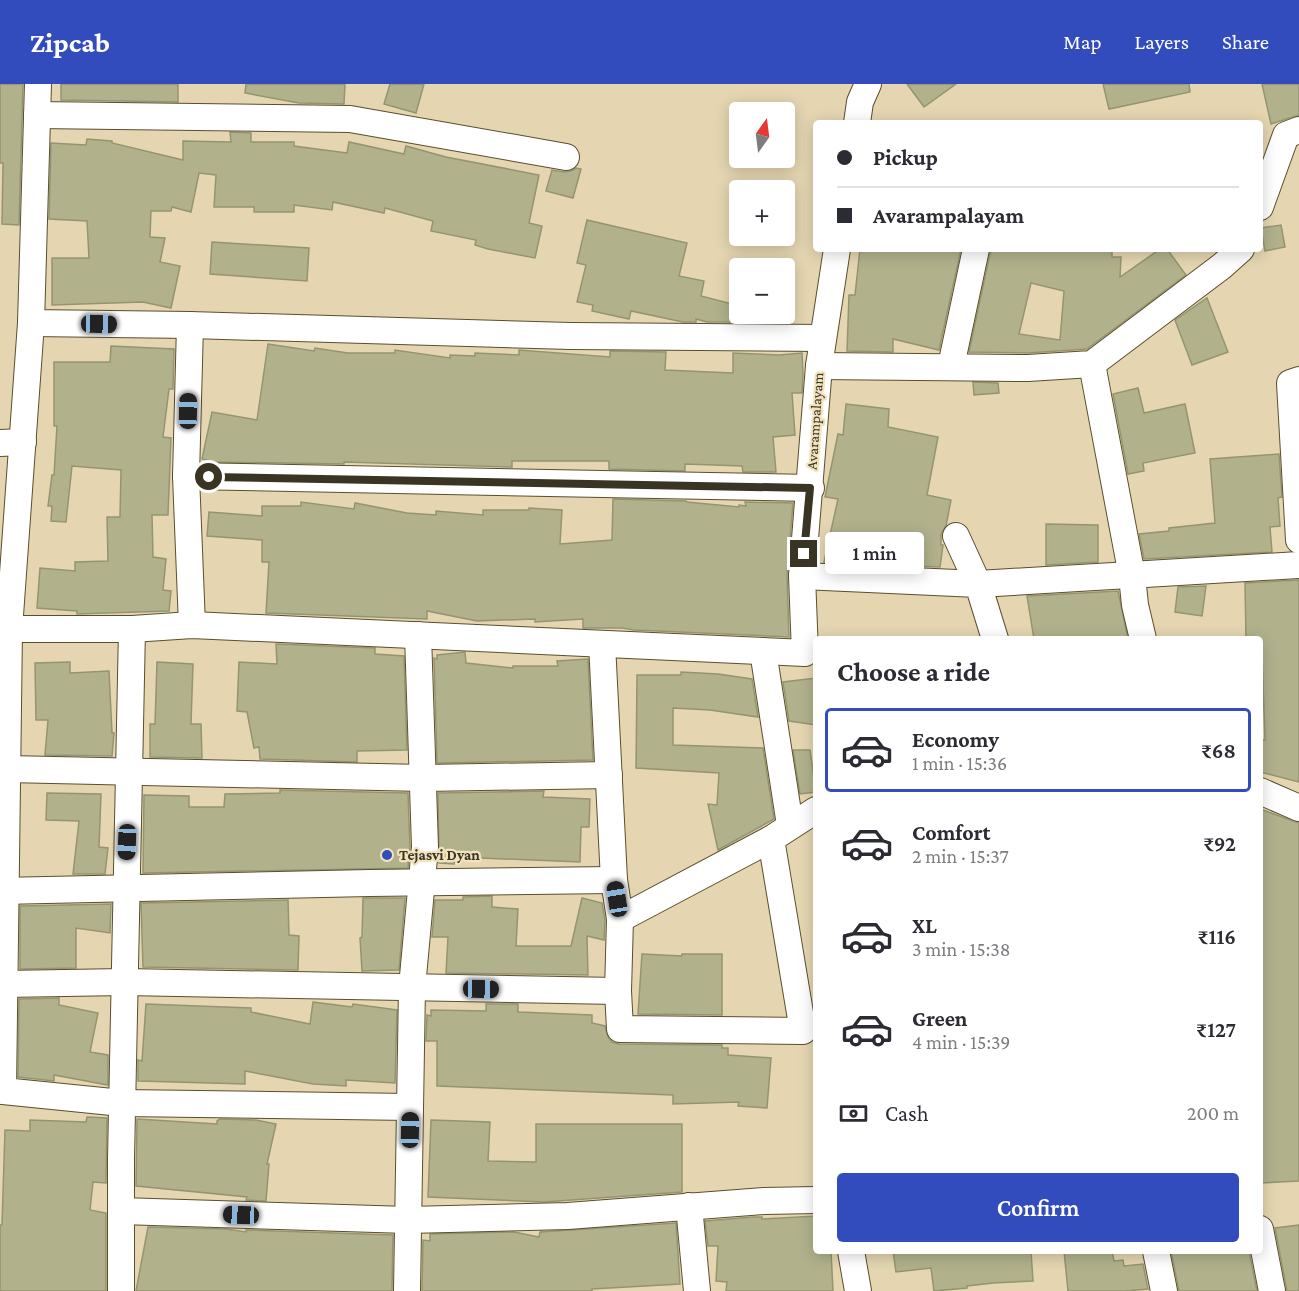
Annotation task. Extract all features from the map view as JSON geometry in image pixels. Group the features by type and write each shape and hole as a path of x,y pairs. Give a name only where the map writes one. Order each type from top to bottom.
{"street":[{"path":"38,84 31,323 11,443 4,629 7,769 2,891 3,1091 122,1103 410,1107"},
{"path":"857,120 860,102 868,84"},
{"path":"37,115 350,119 566,158"},
{"path":"1263,196 1286,135 1299,130"},
{"name":"Avarampalayam","path":"763,651 805,653 802,576 819,366 837,252"},
{"path":"951,366 975,252"},
{"path":"819,366 1028,368 1092,364 1238,252"},
{"path":"31,323 190,325 571,336 823,338"},
{"path":"190,325 186,476 192,625"},
{"path":"1092,364 1142,636"},
{"path":"1299,380 1290,383 1299,540"},
{"path":"186,476 810,488"},
{"path":"956,536 978,584 993,636"},
{"path":"802,576 978,584 1299,565"},
{"path":"4,629 132,629 192,625 763,651 803,1031 620,1029 618,992 620,919 614,880 602,644"},
{"path":"121,1291 122,1103 132,629"},
{"path":"407,1291 412,987 425,847 418,635"},
{"path":"7,769 424,778 609,775"},
{"path":"1263,792 1299,808"},
{"path":"620,919 781,832 813,812"},
{"path":"2,891 614,880"},
{"path":"3,984 125,982 618,992"},
{"path":"121,1211 408,1220 568,1216 689,1206 813,1200"},
{"path":"689,1206 697,1291"},
{"path":"1263,1244 1272,1291"},
{"path":"852,1254 858,1291"},
{"path":"1157,1254 1164,1291"}],"building":[{"path":"0,84 23,84 19,225 2,224 3,163 0,163"},
{"path":"61,84 178,84 178,102 61,100"},
{"path":"246,84 345,84 344,104 299,103 245,93"},
{"path":"390,84 424,84 416,113 384,104"},
{"path":"907,84 956,84 924,107"},
{"path":"1103,84 1189,84 1190,92 1109,109"},
{"path":"1262,84 1299,84 1299,115 1271,124"},
{"path":"230,132 251,133 251,142 294,142 294,146 347,153 349,142 404,154 406,146 446,157 539,175 529,223 542,226 535,258 488,249 475,245 476,240 431,231 433,221 385,208 384,213 333,202 332,210 294,205 294,212 254,212 254,207 214,207 216,175 199,173 191,212 172,207 171,211 151,211 150,237 165,238 160,262 180,266 171,308 143,302 52,305 52,258 89,258 87,221 49,219 51,143 86,145 87,139 112,141 112,143 183,160 183,141 231,142"},
{"path":"576,168 581,169 573,198 546,191 552,170 564,172"},
{"path":"587,220 687,243 679,276 704,281 701,296 729,303 729,322 707,322 696,319 696,322 683,322 631,311 629,319 592,311 593,305 577,302 586,265 577,263"},
{"path":"1281,225 1285,247 1265,251 1263,228"},
{"path":"212,242 309,248 307,281 210,274"},
{"path":"860,252 960,252 939,350 893,339 893,352 847,351 849,295 855,295"},
{"path":"990,252 1112,252 1112,257 1121,257 1120,277 1156,252 1169,252 1186,275 1087,349 1028,353 969,352","holes":["1031,283 1064,291 1060,340 1019,334"]},
{"path":"1207,298 1228,352 1192,365 1175,320"},
{"path":"268,344 314,351 315,348 348,353 395,353 395,350 450,358 450,355 475,356 475,353 519,355 519,350 610,357 610,351 666,352 665,370 733,373 733,353 779,355 802,353 802,393 792,393 795,435 773,437 776,472 743,472 742,466 685,464 685,471 609,469 609,461 512,461 512,467 344,462 344,464 214,462 202,459 212,412 257,420"},
{"path":"111,346 174,349 173,389 169,389 163,437 171,438 168,515 152,515 153,557 166,559 163,590 171,591 169,611 77,614 77,611 37,608 40,568 75,571 75,562 108,561 107,517 120,517 121,470 72,466 66,522 51,521 52,506 48,506 52,475 54,475 57,426 54,426 54,362 110,362"},
{"path":"973,382 998,383 999,393 974,395"},
{"path":"1138,388 1144,413 1185,404 1195,453 1143,463 1144,471 1128,474 1113,394"},
{"path":"846,404 889,409 888,427 938,437 927,495 951,500 946,526 941,534 941,545 943,545 940,567 824,562 838,499 825,497 838,434 843,435"},
{"path":"1279,454 1282,497 1278,498 1280,526 1270,527 1272,552 1144,559 1139,534 1215,523 1210,459"},
{"path":"613,499 686,501 739,507 739,505 746,506 745,502 793,503 787,575 789,637 583,628 583,619 535,622 535,619 477,621 427,611 427,619 266,613 269,562 262,562 262,540 207,536 209,512 262,516 262,506 301,506 301,502 354,509 355,503 407,513 436,515 436,511 483,515 483,510 529,510 529,508 562,510 560,544 612,540"},
{"path":"1046,524 1098,525 1098,562 1046,565"},
{"path":"1299,580 1299,782 1263,773 1263,740 1265,740 1263,636 1246,636 1245,583"},
{"path":"1206,586 1202,616 1175,612 1178,587"},
{"path":"1118,591 1127,636 1034,636 1027,596"},
{"path":"276,644 375,648 375,654 404,656 407,750 357,751 357,762 260,759 259,747 254,748 247,712 237,711 239,662 277,664"},
{"path":"465,652 466,663 513,668 513,666 558,666 557,661 588,659 593,760 437,763 434,658 437,659 437,655"},
{"path":"70,662 70,673 109,671 112,733 114,733 112,756 45,755 48,720 36,720 35,663"},
{"path":"157,662 193,664 191,724 201,724 202,758 150,757 150,724 155,724"},
{"path":"681,672 752,679 758,717 710,710 673,708 673,745 763,748 774,819 718,850 708,804 717,805 719,773 636,768 637,675 681,675"},
{"path":"813,678 813,725 789,721 783,682"},
{"path":"793,750 810,750 813,792 800,794"},
{"path":"280,790 408,793 410,847 408,868 143,873 144,795 189,796 189,807 224,807 225,794 280,793"},
{"path":"544,791 543,797 590,799 589,827 581,827 580,862 455,857 454,864 439,863 438,793"},
{"path":"47,793 101,794 99,847 108,848 105,874 73,874 79,821 46,820"},
{"path":"1263,810 1299,823 1299,1181 1263,1183"},
{"path":"492,896 492,907 518,909 516,946 571,946 582,898 602,903 605,920 604,940 587,936 588,975 446,973 448,937 432,937 435,900 463,900 463,897"},
{"path":"363,898 405,898 399,970 362,971 360,938 362,937"},
{"path":"288,900 289,935 299,936 298,970 143,967 141,903"},
{"path":"111,904 110,933 76,928 76,968 20,969 20,906"},
{"path":"642,954 682,956 682,954 722,954 722,1015 638,1014"},
{"path":"59,998 59,1005 98,1013 90,1052 108,1055 108,1085 54,1075 54,1081 18,1077 19,999"},
{"path":"313,1002 352,1007 353,1004 397,1010 395,1083 346,1080 346,1086 313,1084 245,1071 245,1084 138,1081 138,1060 142,1061 146,1004 251,1008 251,1012 310,1024"},
{"path":"486,1004 518,1004 518,1012 592,1015 592,1023 605,1026 608,1037 612,1042 619,1044 722,1045 722,1048 728,1048 728,1055 771,1058 767,1108 738,1106 739,1102 673,1104 673,1095 437,1086 437,1041 426,1041 427,1015 431,1016 431,1010 486,1011"},
{"path":"87,1117 107,1118 106,1183 93,1182 90,1210 106,1213 106,1291 0,1291 0,1225 2,1225 5,1130 30,1131 30,1120 86,1122"},
{"path":"137,1119 217,1124 220,1119 256,1120 276,1124 267,1164 269,1164 266,1201 136,1186"},
{"path":"431,1120 490,1122 488,1161 536,1162 536,1124 682,1124 682,1192 544,1202 428,1197"},
{"path":"813,1216 813,1254 831,1254 833,1291 726,1291 727,1282 716,1281 718,1246 708,1246 705,1221 753,1217 762,1217 762,1219"},
{"path":"676,1223 680,1284 592,1289 592,1291 422,1291 423,1240 430,1241 430,1234 514,1232 539,1237 540,1232"},
{"path":"1299,1225 1299,1291 1287,1291 1275,1228"},
{"path":"148,1227 393,1235 392,1291 136,1291"},
{"path":"893,1254 1031,1254 1033,1281 993,1283 934,1291 931,1268 896,1272"},
{"path":"1064,1254 1113,1254 1114,1261 1123,1260 1124,1266 1143,1264 1148,1289 1126,1291 1068,1291"},
{"path":"1172,1254 1250,1254 1257,1291 1179,1291"}],"place":[{"name":"Tejasvi Dyan","path":"387,855"}],"route":[{"path":"209,477 810,488 804,554"}]}
